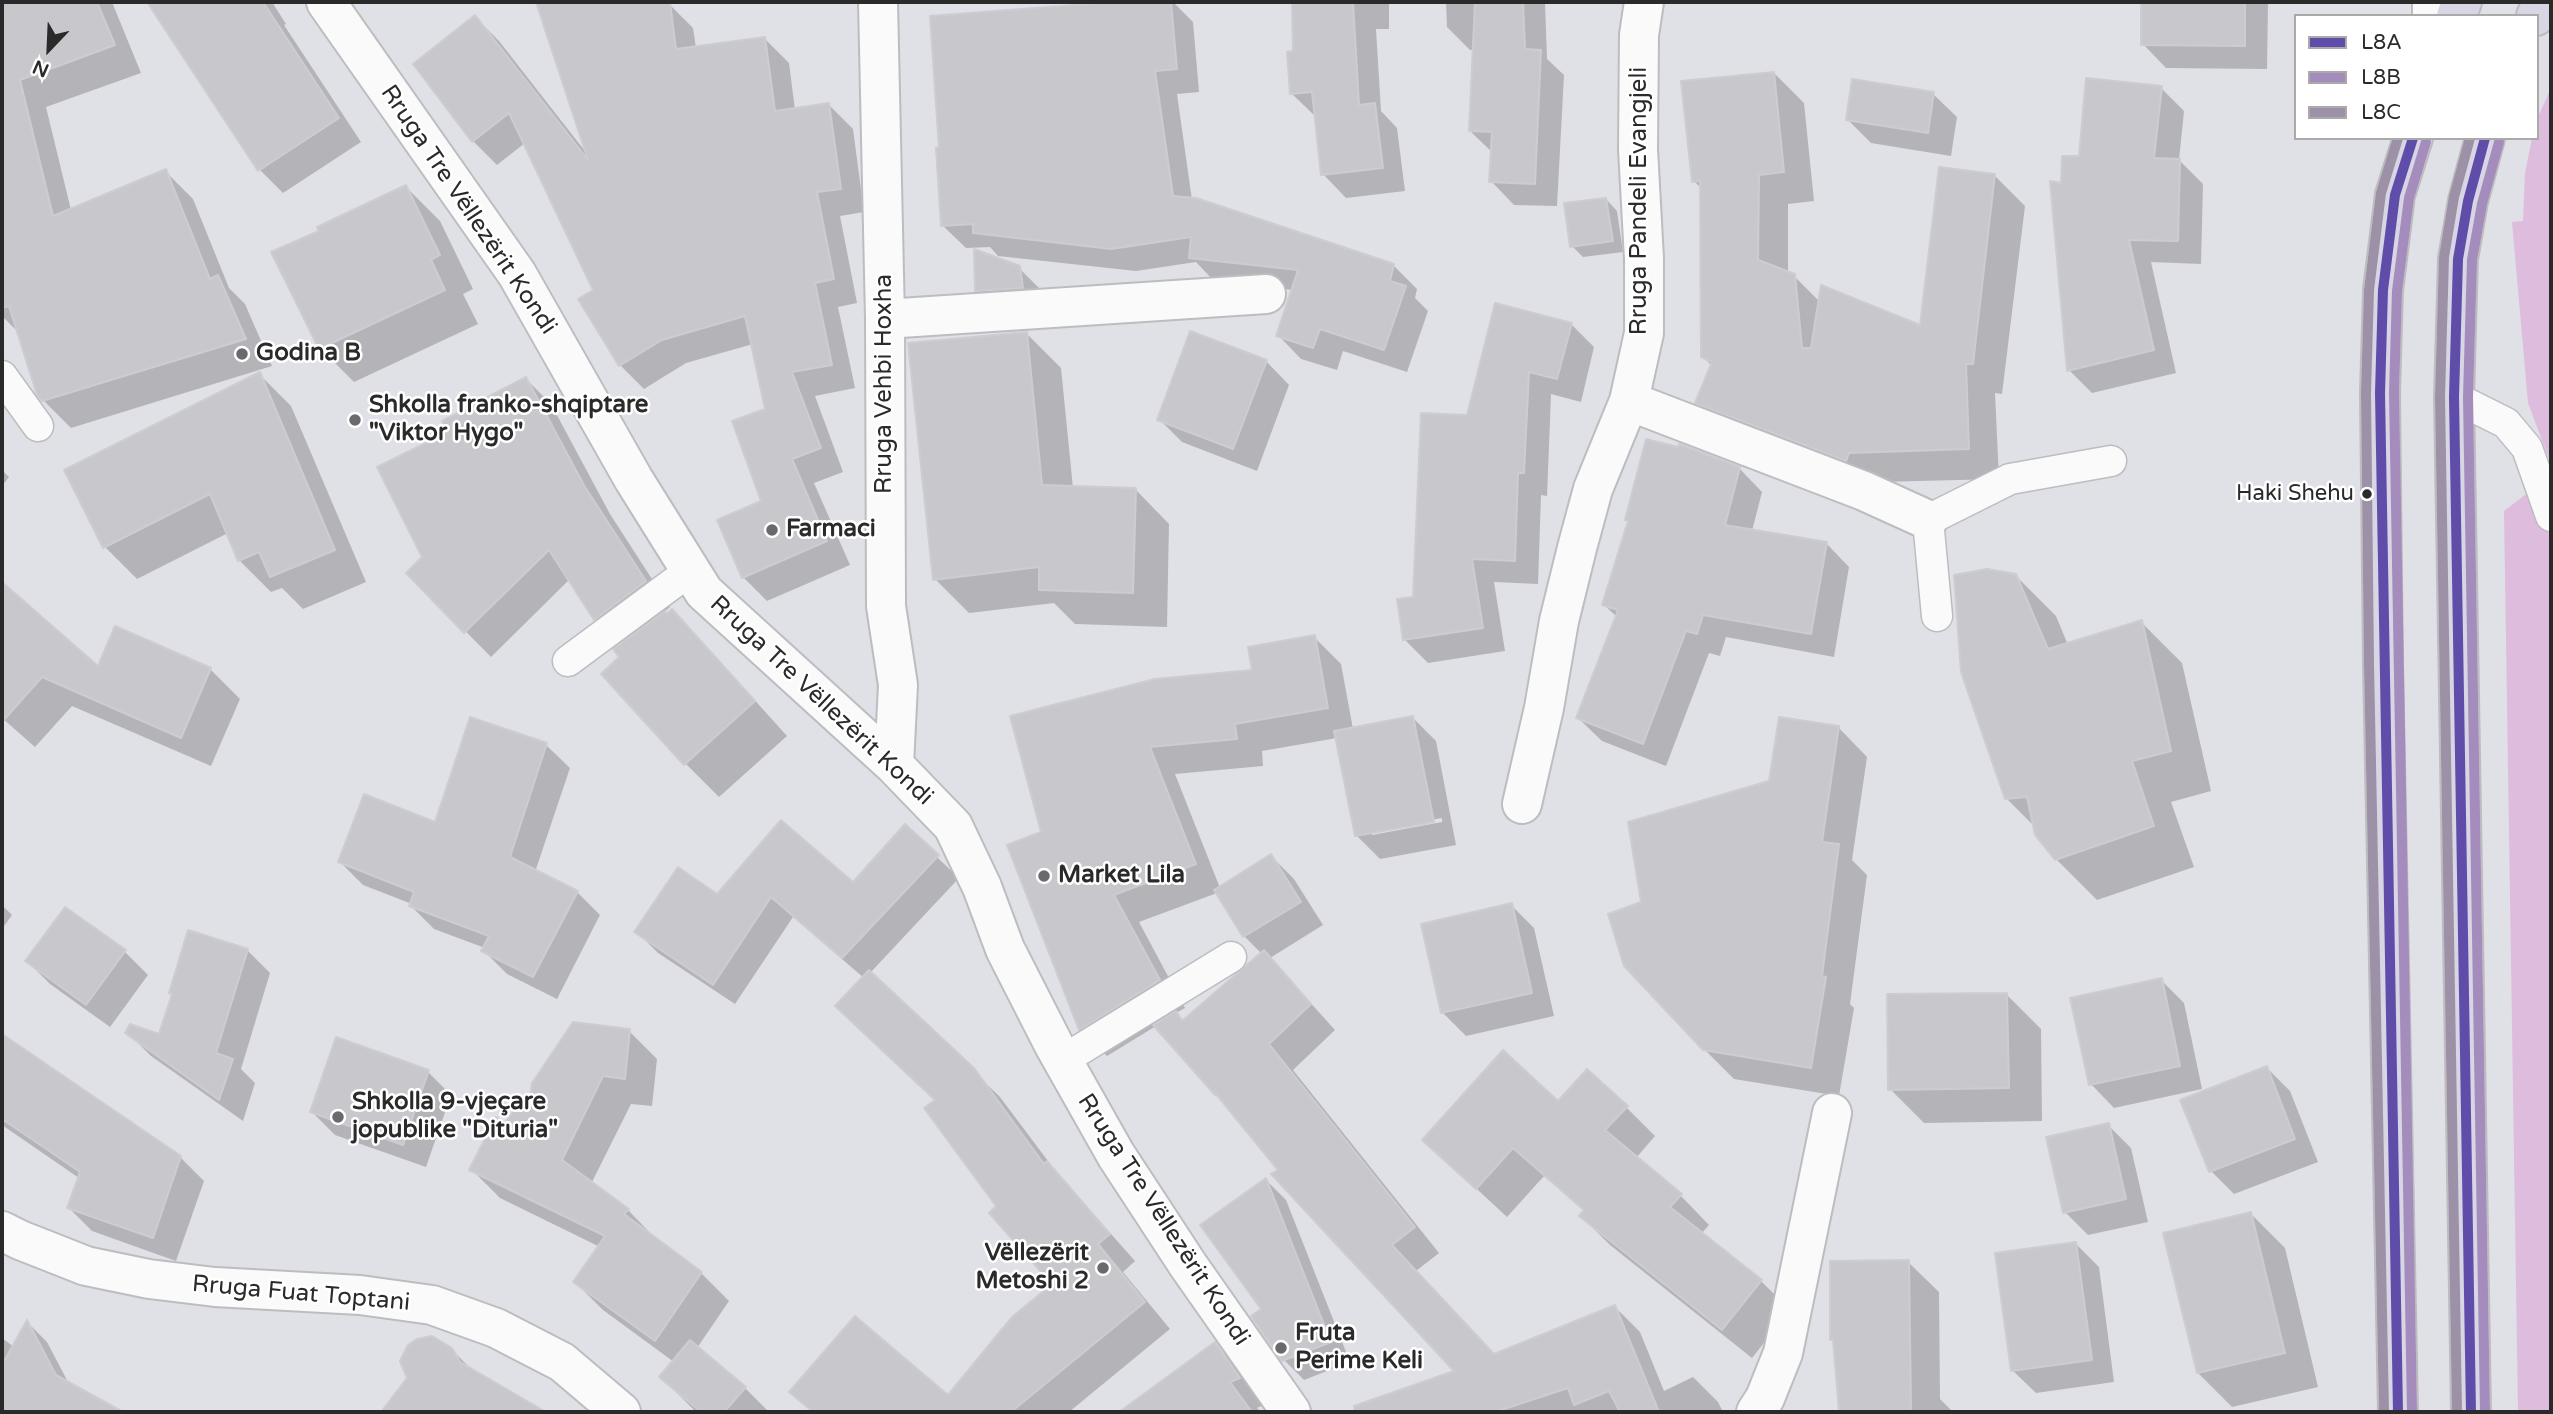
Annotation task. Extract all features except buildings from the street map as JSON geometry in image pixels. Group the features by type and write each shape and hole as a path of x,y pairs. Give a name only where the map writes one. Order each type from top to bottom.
{"main road":[{"path":"2398,1412 2380,393 2383,290 2395,195 2412,140"},
{"path":"2471,1412 2454,397 2458,259 2468,201 2484,140"}],"street":[{"name":"Rruga Tre Vëllezërit Kondi","path":"326,2 517,274 634,480 704,592 894,765 953,826 982,887 1005,949 1116,1155 1188,1265 1291,1412"},
{"name":"Rruga Vehbi Hoxha","path":"878,2 885,319 886,606 898,685 894,765"},
{"name":"Rruga Pandeli Evangjeli","path":"1522,804 1544,708 1559,621 1577,548 1593,489 1629,401 1644,333 1644,259 1637,149 1639,35 1644,2"},
{"path":"885,319 1266,294"},
{"path":"1629,401 1864,491 1928,520"},
{"path":"1756,1412 1765,1398 1783,1353 1832,1113"},
{"name":"Rruga Fuat Toptani","path":"2,1231 86,1266 149,1279 215,1287 360,1295 432,1305 496,1328 562,1362 621,1412"}],"lane":[{"path":"2,376 38,426"},
{"path":"2454,397 2506,423 2527,449 2551,516"},
{"path":"1937,616 1928,520 2010,479 2111,461"},
{"path":"568,661 691,570"},
{"path":"1063,1060 1231,957"}],"shaded area":[{"path":"2551,88 2551,464 2528,403 2512,222 2523,221 2525,173 2532,140 2539,140 2539,115"},
{"path":"2551,475 2551,1412 2518,1412 2504,511"}],"transit line":[{"name":"L8C","path":"2384,1412 2366,393 2369,290 2381,193 2397,140"},
{"name":"L8A","path":"2398,1412 2380,393 2383,290 2395,195 2412,140"},
{"name":"L8C","path":"2457,1412 2440,397 2444,257 2454,197 2469,140"},
{"name":"L8A","path":"2471,1412 2454,397 2458,259 2468,201 2484,140"},
{"name":"L8B","path":"2412,1412 2394,393 2397,291 2409,198 2426,142"},
{"name":"L8B","path":"2485,1412 2468,397 2472,260 2482,204 2499,142"}],"place":[{"name":"Godina B","path":"242,354"},
{"name":"Shkolla franko-shqiptare \"Viktor Hygo\"","path":"355,420"},
{"name":"Haki Shehu","path":"2367,494"},
{"name":"Farmaci","path":"772,530"},
{"name":"Market Lila","path":"1044,876"},
{"name":"Shkolla 9-vjeçare jopublike \"Dituria\"","path":"338,1117"},
{"name":"Vëllezërit Metoshi 2","path":"1103,1268"},
{"name":"Fruta Perime Keli","path":"1281,1348"}]}
